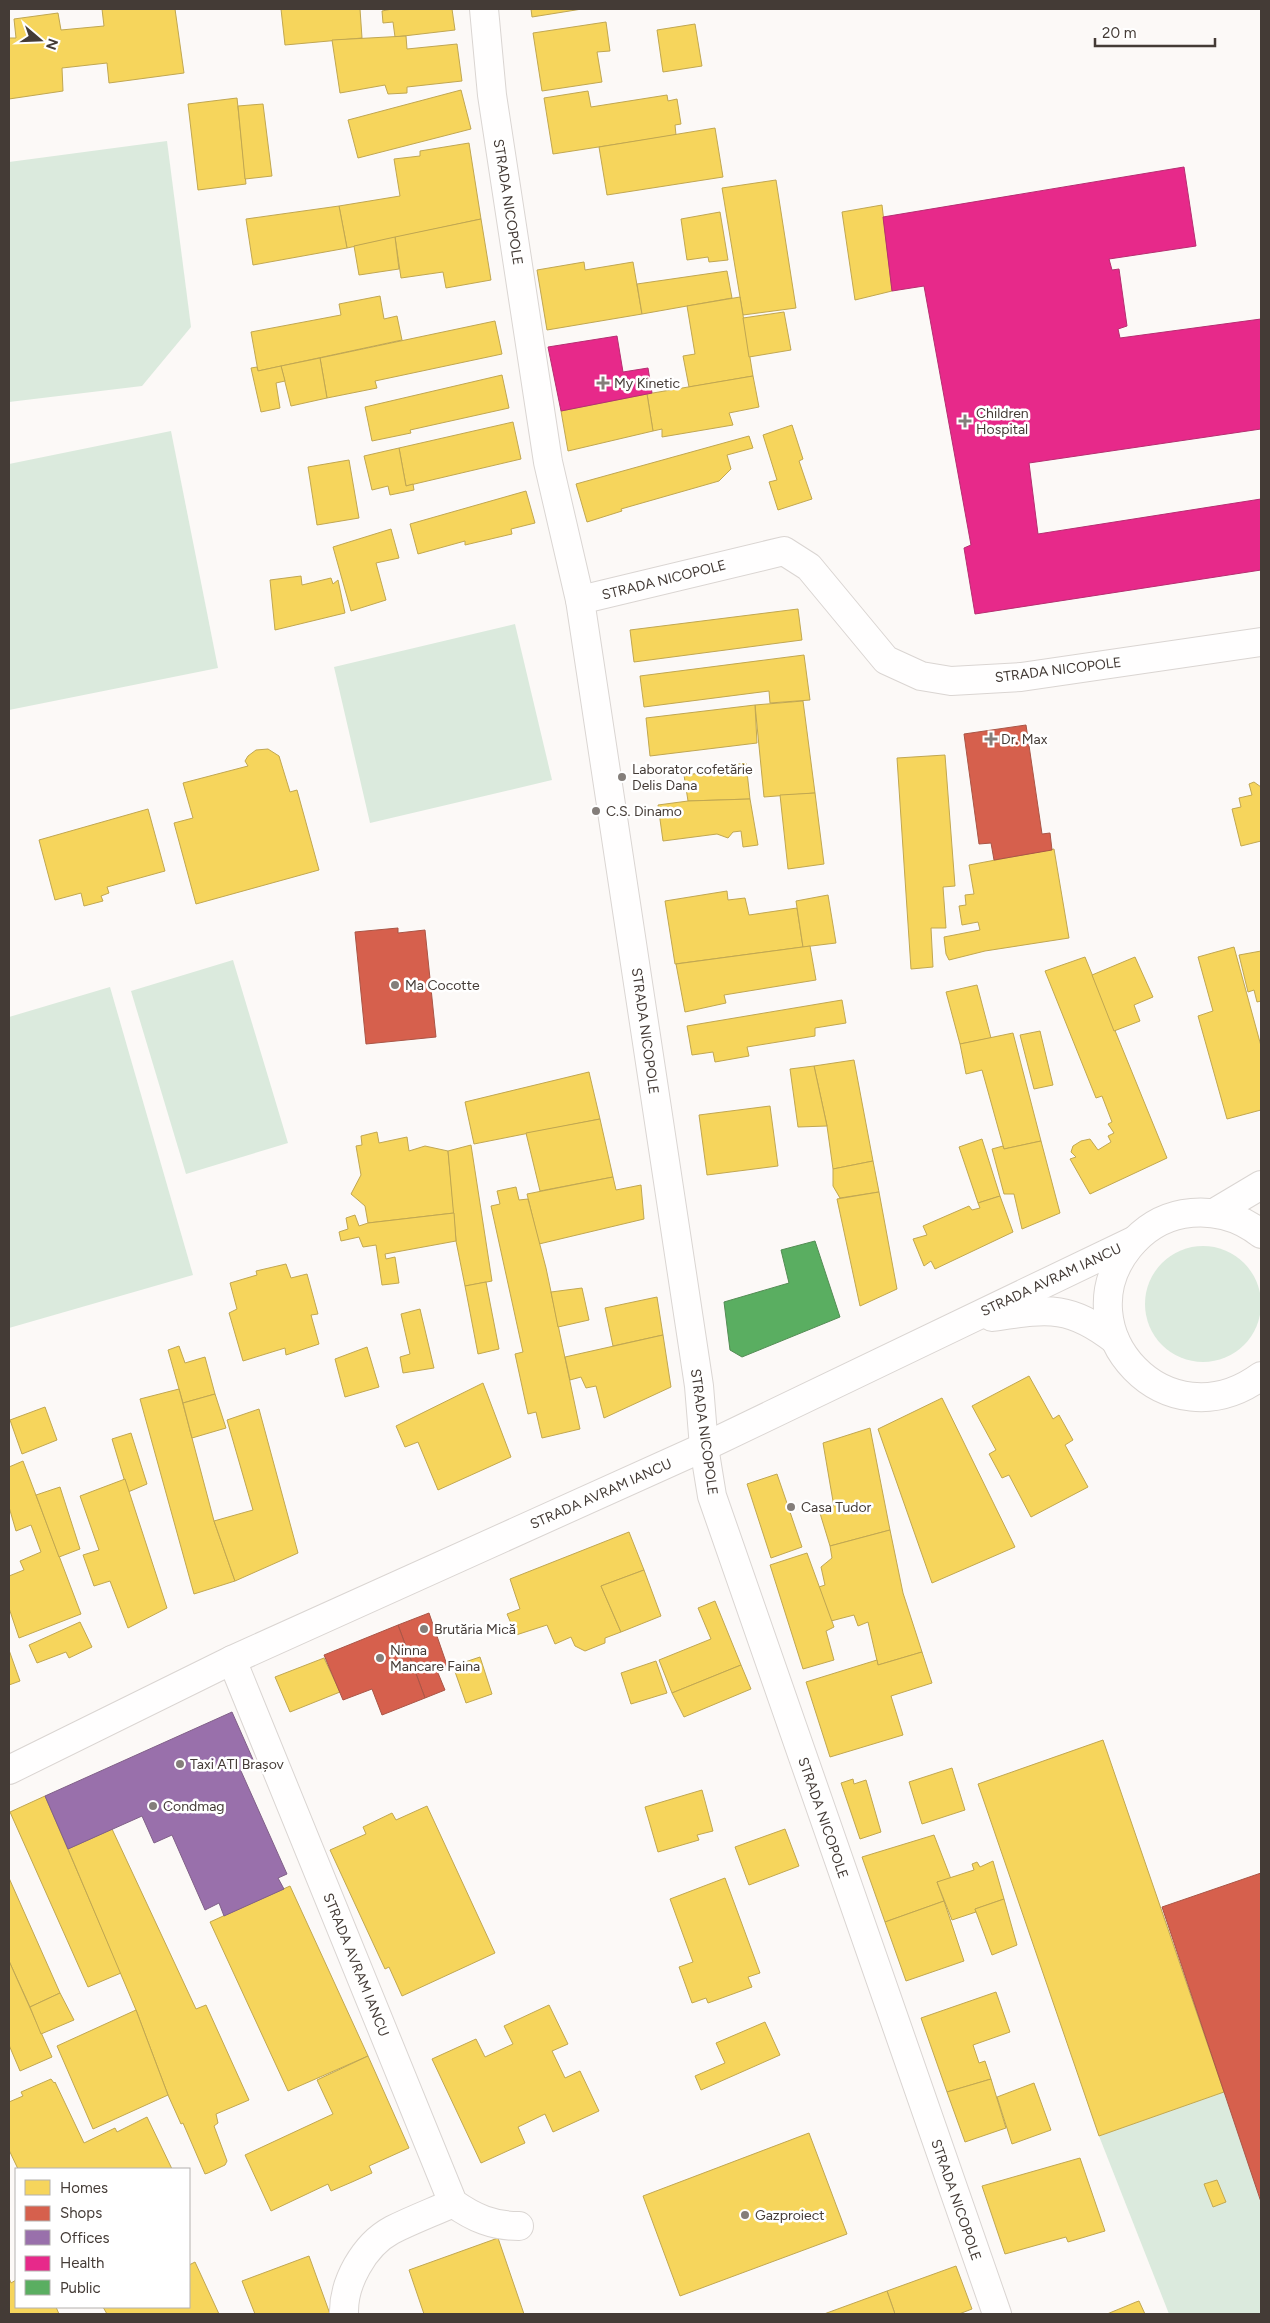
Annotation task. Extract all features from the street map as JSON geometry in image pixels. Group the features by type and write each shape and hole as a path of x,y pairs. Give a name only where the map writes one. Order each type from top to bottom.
{"street":[{"name":"STRADA NICOPOLE","path":"484,9 492,95 548,462 580,600 699,1386 704,1447 712,1496 996,2314"},
{"name":"STRADA NICOPOLE","path":"580,600 784,551 809,567 886,660 921,676 951,681 1021,677 1261,642"},
{"path":"1214,1213 1261,1185"},
{"path":"1261,1234 1230,1216 1214,1213 1190,1213 1166,1219 1135,1240 1117,1265 1109,1294 1111,1325 1116,1340 1124,1356 1148,1382 1180,1396 1198,1398 1216,1397 1234,1392 1261,1376"},
{"name":"STRADA AVRAM IANCU","path":"9,1770 232,1660 704,1447 1135,1240"},
{"name":"STRADA AVRAM IANCU","path":"966,1320 1040,1310 1060,1311 1077,1316 1098,1326 1116,1340"},
{"name":"STRADA AVRAM IANCU","path":"232,1660 453,2203"},
{"path":"344,2314 344,2302 353,2273 370,2248 390,2231 453,2203 471,2216 487,2222 502,2226 519,2226"}],"green space":[{"path":"167,141 191,327 142,386 9,402 9,162"},
{"path":"171,431 218,668 9,710 9,464"},
{"path":"515,624 552,780 370,823 334,667"},
{"path":"233,960 288,1143 186,1174 131,991"},
{"path":"110,987 193,1275 9,1328 9,1017"},
{"path":"1203,1246 1225,1250 1244,1263 1257,1282 1261,1304 1257,1326 1244,1345 1225,1358 1203,1362 1181,1358 1162,1345 1149,1326 1145,1304 1149,1282 1162,1263 1181,1250"},
{"path":"1224,2092 1261,2202 1261,2314 1169,2314 1099,2136"}],"building: Homes":[{"path":"102,9 175,9 184,73 109,83 107,63 62,68 63,91 9,99 9,38 16,38 14,19 58,13 61,30 104,26"},
{"path":"281,9 360,9 362,38 285,45"},
{"path":"392,9 452,9 455,30 395,37 393,22 383,23 382,11"},
{"path":"531,9 582,9 532,17"},
{"path":"606,22 610,51 597,52 602,82 542,91 533,33"},
{"path":"695,24 702,66 663,72 657,30"},
{"path":"406,36 407,49 457,44 462,81 407,87 407,93 388,94 385,85 340,93 332,40"},
{"path":"461,90 471,129 358,158 348,120"},
{"path":"588,91 591,107 667,95 668,101 677,99 681,124 675,125 676,135 553,154 544,98"},
{"path":"237,98 246,184 198,190 188,104"},
{"path":"263,104 272,176 245,179 238,106"},
{"path":"715,128 723,177 607,195 599,147"},
{"path":"469,143 481,219 347,248 339,206 400,196 394,159 420,156 420,151"},
{"path":"776,180 796,308 743,315 722,188"},
{"path":"882,205 892,291 855,300 842,212"},
{"path":"339,206 347,248 253,265 246,219"},
{"path":"720,212 728,260 709,262 708,257 687,260 681,219"},
{"path":"481,219 491,280 446,288 443,272 401,278 395,237"},
{"path":"395,237 399,269 359,275 354,246"},
{"path":"584,262 585,270 633,262 642,314 547,330 537,270"},
{"path":"727,271 732,298 642,314 637,284"},
{"path":"380,296 384,319 397,316 402,340 258,371 251,332 341,315 339,304"},
{"path":"740,297 753,376 689,387 683,356 695,354 687,306"},
{"path":"784,312 791,350 749,357 743,318"},
{"path":"495,321 502,354 375,381 377,388 327,398 320,358"},
{"path":"320,358 327,398 291,406 281,366"},
{"path":"281,366 285,381 276,383 280,408 261,412 251,368 257,367 258,371"},
{"path":"502,375 509,408 410,430 411,433 372,441 365,407"},
{"path":"753,376 759,407 729,413 733,425 662,437 662,429 653,431 647,394"},
{"path":"647,394 653,431 568,451 561,411"},
{"path":"513,422 521,459 406,486 399,448"},
{"path":"792,425 803,459 799,461 812,499 778,510 769,482 777,480 763,435"},
{"path":"749,436 753,448 727,455 731,469 719,481 621,509 622,511 587,522 576,484"},
{"path":"399,448 406,486 413,484 414,490 390,495 388,486 372,490 364,456"},
{"path":"349,460 359,518 317,525 308,467"},
{"path":"526,491 535,523 511,529 512,534 465,545 465,541 418,554 410,524"},
{"path":"391,529 399,558 376,563 386,600 351,611 333,547"},
{"path":"301,576 302,585 331,578 333,584 338,580 345,613 275,630 270,580"},
{"path":"798,609 802,640 634,662 630,630"},
{"path":"804,655 810,700 770,703 769,691 644,707 640,676"},
{"path":"803,701 815,793 764,797 755,705"},
{"path":"755,705 757,743 650,756 646,718"},
{"path":"268,749 279,756 290,792 297,790 319,870 196,904 174,823 193,818 183,783 248,766 245,761 248,756 256,750"},
{"path":"945,755 955,886 943,887 946,928 931,928 933,967 911,969 897,758"},
{"path":"746,763 750,799 688,801 684,775 719,771 718,767"},
{"path":"1254,782 1261,787 1261,841 1241,846 1232,809 1241,807 1239,798 1252,795 1249,784"},
{"path":"815,793 824,864 788,869 780,795"},
{"path":"750,799 758,845 743,847 741,831 733,832 728,838 717,834 663,841 658,805 688,801"},
{"path":"148,809 165,871 107,887 109,893 101,896 103,901 84,906 81,893 55,900 39,840"},
{"path":"1054,849 1069,938 985,951 949,960 946,954 944,937 980,930 978,922 962,925 959,906 966,905 965,895 974,894 969,865"},
{"path":"727,891 728,900 745,898 749,915 797,908 803,947 675,964 665,901"},
{"path":"828,895 836,943 803,947 796,901"},
{"path":"810,946 816,980 724,995 726,1003 685,1012 676,964"},
{"path":"1234,947 1261,1046 1261,1110 1227,1119 1198,1016 1213,1011 1198,957"},
{"path":"1261,951 1261,1001 1257,1002 1254,990 1248,992 1239,955"},
{"path":"1085,957 1167,1158 1090,1194 1070,1159 1076,1157 1071,1152 1073,1146 1081,1141 1090,1139 1098,1150 1111,1142 1108,1136 1114,1133 1108,1124 1112,1122 1102,1096 1096,1098 1045,971"},
{"path":"1135,957 1153,997 1134,1005 1140,1021 1114,1031 1092,975"},
{"path":"977,985 991,1038 960,1044 946,992"},
{"path":"842,1000 846,1023 815,1028 815,1036 747,1047 749,1056 715,1062 713,1052 692,1055 687,1026"},
{"path":"1040,1031 1053,1085 1034,1089 1020,1035"},
{"path":"1013,1033 1041,1141 1004,1149 982,1070 966,1074 960,1044"},
{"path":"854,1060 873,1161 833,1169 827,1126 814,1066"},
{"path":"814,1066 827,1126 798,1127 790,1069"},
{"path":"589,1072 600,1119 474,1144 465,1102"},
{"path":"770,1106 778,1166 707,1175 699,1115"},
{"path":"600,1119 613,1177 540,1191 526,1133"},
{"path":"377,1132 379,1143 407,1137 409,1151 425,1146 448,1151 454,1213 368,1223 365,1206 351,1194 361,1175 356,1146 362,1145 361,1136"},
{"path":"982,1139 1000,1196 978,1203 959,1147"},
{"path":"1041,1141 1060,1213 1022,1229 1014,1194 1004,1194 992,1149 1003,1146 1004,1149"},
{"path":"471,1145 492,1281 465,1286 456,1241 448,1151"},
{"path":"873,1161 879,1192 840,1198 833,1186 833,1169"},
{"path":"613,1177 616,1190 641,1185 644,1219 539,1244 527,1194"},
{"path":"516,1187 519,1200 528,1199 546,1268 580,1429 542,1438 536,1412 528,1414 515,1354 523,1352 491,1206 500,1204 497,1191"},
{"path":"879,1192 897,1289 860,1306 837,1199"},
{"path":"1000,1196 1013,1232 935,1269 931,1261 924,1266 913,1239 927,1235 923,1226 969,1206 972,1210 980,1208 978,1203"},
{"path":"454,1213 456,1241 385,1254 386,1259 395,1257 399,1283 382,1285 376,1245 363,1247 359,1237 341,1241 339,1232 348,1229 346,1218 355,1215 359,1226 368,1223"},
{"path":"286,1264 291,1278 307,1274 318,1314 311,1315 319,1344 286,1355 285,1348 243,1361 229,1313 237,1309 230,1283 257,1275 256,1271"},
{"path":"486,1282 499,1349 478,1354 465,1286"},
{"path":"582,1288 589,1320 558,1327 551,1292"},
{"path":"657,1297 663,1335 613,1346 605,1308"},
{"path":"420,1309 434,1368 403,1373 400,1357 410,1354 401,1314"},
{"path":"663,1335 671,1387 604,1418 596,1386 586,1388 581,1377 570,1380 565,1357"},
{"path":"179,1346 185,1363 205,1357 215,1394 183,1403 168,1350"},
{"path":"367,1347 379,1387 345,1397 335,1359"},
{"path":"1029,1376 1053,1419 1059,1415 1073,1440 1065,1445 1088,1487 1031,1517 1009,1475 1002,1478 989,1454 996,1450 972,1406"},
{"path":"483,1383 511,1457 438,1490 418,1442 405,1447 396,1426"},
{"path":"179,1389 214,1521 235,1581 194,1594 140,1399"},
{"path":"215,1394 226,1428 192,1438 183,1403"},
{"path":"942,1398 1015,1547 932,1583 878,1429"},
{"path":"45,1407 57,1440 22,1454 10,1420"},
{"path":"259,1409 298,1553 235,1581 214,1521 253,1510 227,1420"},
{"path":"870,1428 890,1530 830,1546 819,1510 834,1507 823,1443"},
{"path":"131,1433 147,1484 128,1492 112,1439"},
{"path":"23,1461 81,1614 19,1638 9,1608 9,1576 24,1570 20,1561 41,1552 31,1525 16,1531 9,1507 9,1467"},
{"path":"777,1474 802,1547 771,1558 747,1484"},
{"path":"125,1479 167,1608 128,1628 110,1581 94,1586 83,1555 99,1550 80,1496"},
{"path":"60,1487 80,1549 59,1557 36,1495"},
{"path":"890,1530 903,1593 922,1652 878,1665 868,1622 858,1626 854,1615 831,1621 819,1587 825,1585 821,1567 832,1558 830,1546"},
{"path":"629,1532 644,1570 601,1586 621,1632 605,1638 605,1643 585,1651 575,1646 571,1637 555,1644 547,1625 516,1635 507,1614 520,1609 510,1579"},
{"path":"807,1553 834,1627 826,1631 834,1660 803,1669 770,1565"},
{"path":"644,1570 661,1616 621,1632 601,1586"},
{"path":"715,1601 741,1665 672,1693 659,1660 711,1639 698,1608"},
{"path":"80,1622 92,1647 69,1658 66,1652 37,1663 29,1645"},
{"path":"9,1650 20,1681 9,1685"},
{"path":"922,1652 932,1683 891,1696 903,1735 830,1757 806,1682 877,1660 878,1665"},
{"path":"480,1657 492,1694 466,1703 453,1666"},
{"path":"324,1658 340,1692 290,1712 275,1677"},
{"path":"656,1661 667,1693 631,1704 621,1673"},
{"path":"741,1665 751,1689 684,1717 672,1693"},
{"path":"1103,1740 1224,2092 1099,2136 978,1784"},
{"path":"952,1768 965,1810 922,1824 909,1782"},
{"path":"853,1779 854,1784 866,1780 881,1832 860,1839 841,1783"},
{"path":"702,1790 713,1831 697,1835 699,1840 658,1852 645,1807"},
{"path":"45,1796 121,1973 88,1987 10,1812"},
{"path":"427,1806 495,1953 402,1996 389,1967 385,1969 330,1850 366,1834 363,1827 392,1813 396,1820"},
{"path":"112,1829 196,2009 206,2005 249,2100 216,2114 218,2123 214,2126 227,2161 225,2165 205,2174 183,2123 181,2124 168,2095 136,2010 68,1849"},
{"path":"785,1829 799,1866 749,1885 735,1847"},
{"path":"934,1835 951,1879 937,1882 944,1901 885,1922 862,1857"},
{"path":"993,1861 1004,1899 975,1909 976,1912 952,1920 937,1882 974,1870 972,1864 977,1862 980,1867"},
{"path":"9,1878 60,1993 30,2007 9,1961"},
{"path":"725,1878 760,1973 748,1977 752,1987 708,2003 706,1998 692,2003 679,1967 693,1962 670,1899"},
{"path":"290,1886 368,2056 288,2091 210,1922"},
{"path":"1004,1899 1017,1945 992,1955 975,1909"},
{"path":"944,1901 964,1961 906,1981 885,1922"},
{"path":"9,1961 52,2057 20,2071 9,2045"},
{"path":"996,1992 1010,2032 973,2045 979,2063 985,2061 991,2079 947,2092 921,2018"},
{"path":"60,1993 74,2020 41,2034 30,2007"},
{"path":"549,2005 568,2044 552,2051 565,2078 580,2071 599,2111 553,2132 545,2114 518,2127 525,2143 481,2163 432,2059 476,2039 485,2057 513,2044 504,2026"},
{"path":"136,2010 168,2095 93,2129 57,2046"},
{"path":"765,2022 780,2055 701,2090 695,2076 725,2063 716,2043"},
{"path":"368,2056 409,2148 369,2166 372,2173 331,2191 328,2184 271,2211 245,2155 333,2114 317,2080"},
{"path":"51,2079 55,2082 84,2143 115,2128 117,2132 147,2117 172,2168 18,2168 9,2150 9,2102 23,2096 21,2092"},
{"path":"991,2079 1006,2128 965,2142 947,2092"},
{"path":"1034,2083 1051,2130 1012,2144 997,2097"},
{"name":"Gazproiect","path":"809,2133 847,2234 680,2296 643,2196"},
{"path":"1080,2158 1105,2231 1068,2242 1066,2237 1005,2254 982,2186"},
{"path":"1217,2180 1226,2202 1213,2207 1204,2184"},
{"path":"498,2238 524,2314 424,2314 409,2270"},
{"path":"309,2256 330,2314 255,2314 242,2281"},
{"path":"195,2262 219,2314 107,2314 104,2308 190,2308 190,2264"},
{"path":"956,2266 972,2309 959,2314 895,2314 887,2291"},
{"path":"9,2278 11,2283 15,2281 15,2308 56,2308 59,2314 9,2314"},
{"path":"887,2291 895,2314 824,2314"},
{"path":"1139,2301 1145,2314 1107,2314 1136,2302"}],"building: Shops":[{"path":"1026,725 1042,834 1050,833 1052,850 994,860 991,843 979,844 964,734"},
{"name":"Ma Cocotte","path":"398,928 398,933 425,930 436,1037 366,1044 355,932"},
{"path":"429,1613 448,1668 438,1673 445,1690 425,1698 398,1625"},
{"path":"398,1625 425,1698 382,1715 372,1689 343,1700 324,1655"},
{"path":"1261,1873 1261,2202 1162,1907"}],"building: Offices":[{"name":"Condmag","path":"232,1712 255,1764 241,1771 287,1874 278,1878 284,1889 224,1916 219,1903 205,1910 172,1835 154,1843 142,1816 68,1849 45,1796"}],"building: Health":[{"path":"1184,167 1196,246 1109,259 1112,270 1119,269 1127,326 1118,329 1120,338 1261,319 1261,429 1029,463 1038,534 1261,499 1261,570 975,614 964,548 971,545 924,286 892,291 883,217"},
{"name":"My Kinetic","path":"617,336 623,372 648,368 652,393 561,411 548,347"}],"building: Public":[{"path":"815,1241 840,1317 742,1357 730,1350 724,1302 789,1283 781,1250"}],"place":[{"name":"My Kinetic","path":"603,383"},
{"name":"Children Hospital","path":"965,421"},
{"name":"Dr. Max","path":"991,739"},
{"name":"Laborator cofetărie Delis Dana","path":"622,777"},
{"name":"C.S. Dinamo","path":"596,811"},
{"name":"Ma Cocotte","path":"395,985"},
{"name":"Casa Tudor","path":"791,1507"},
{"name":"Brutăria Mică","path":"424,1629"},
{"name":"Ninna Mancare Faina","path":"380,1658"},
{"name":"Taxi ATI Brașov","path":"180,1764"},
{"name":"Condmag","path":"153,1806"},
{"name":"Gazproiect","path":"745,2215"}]}
